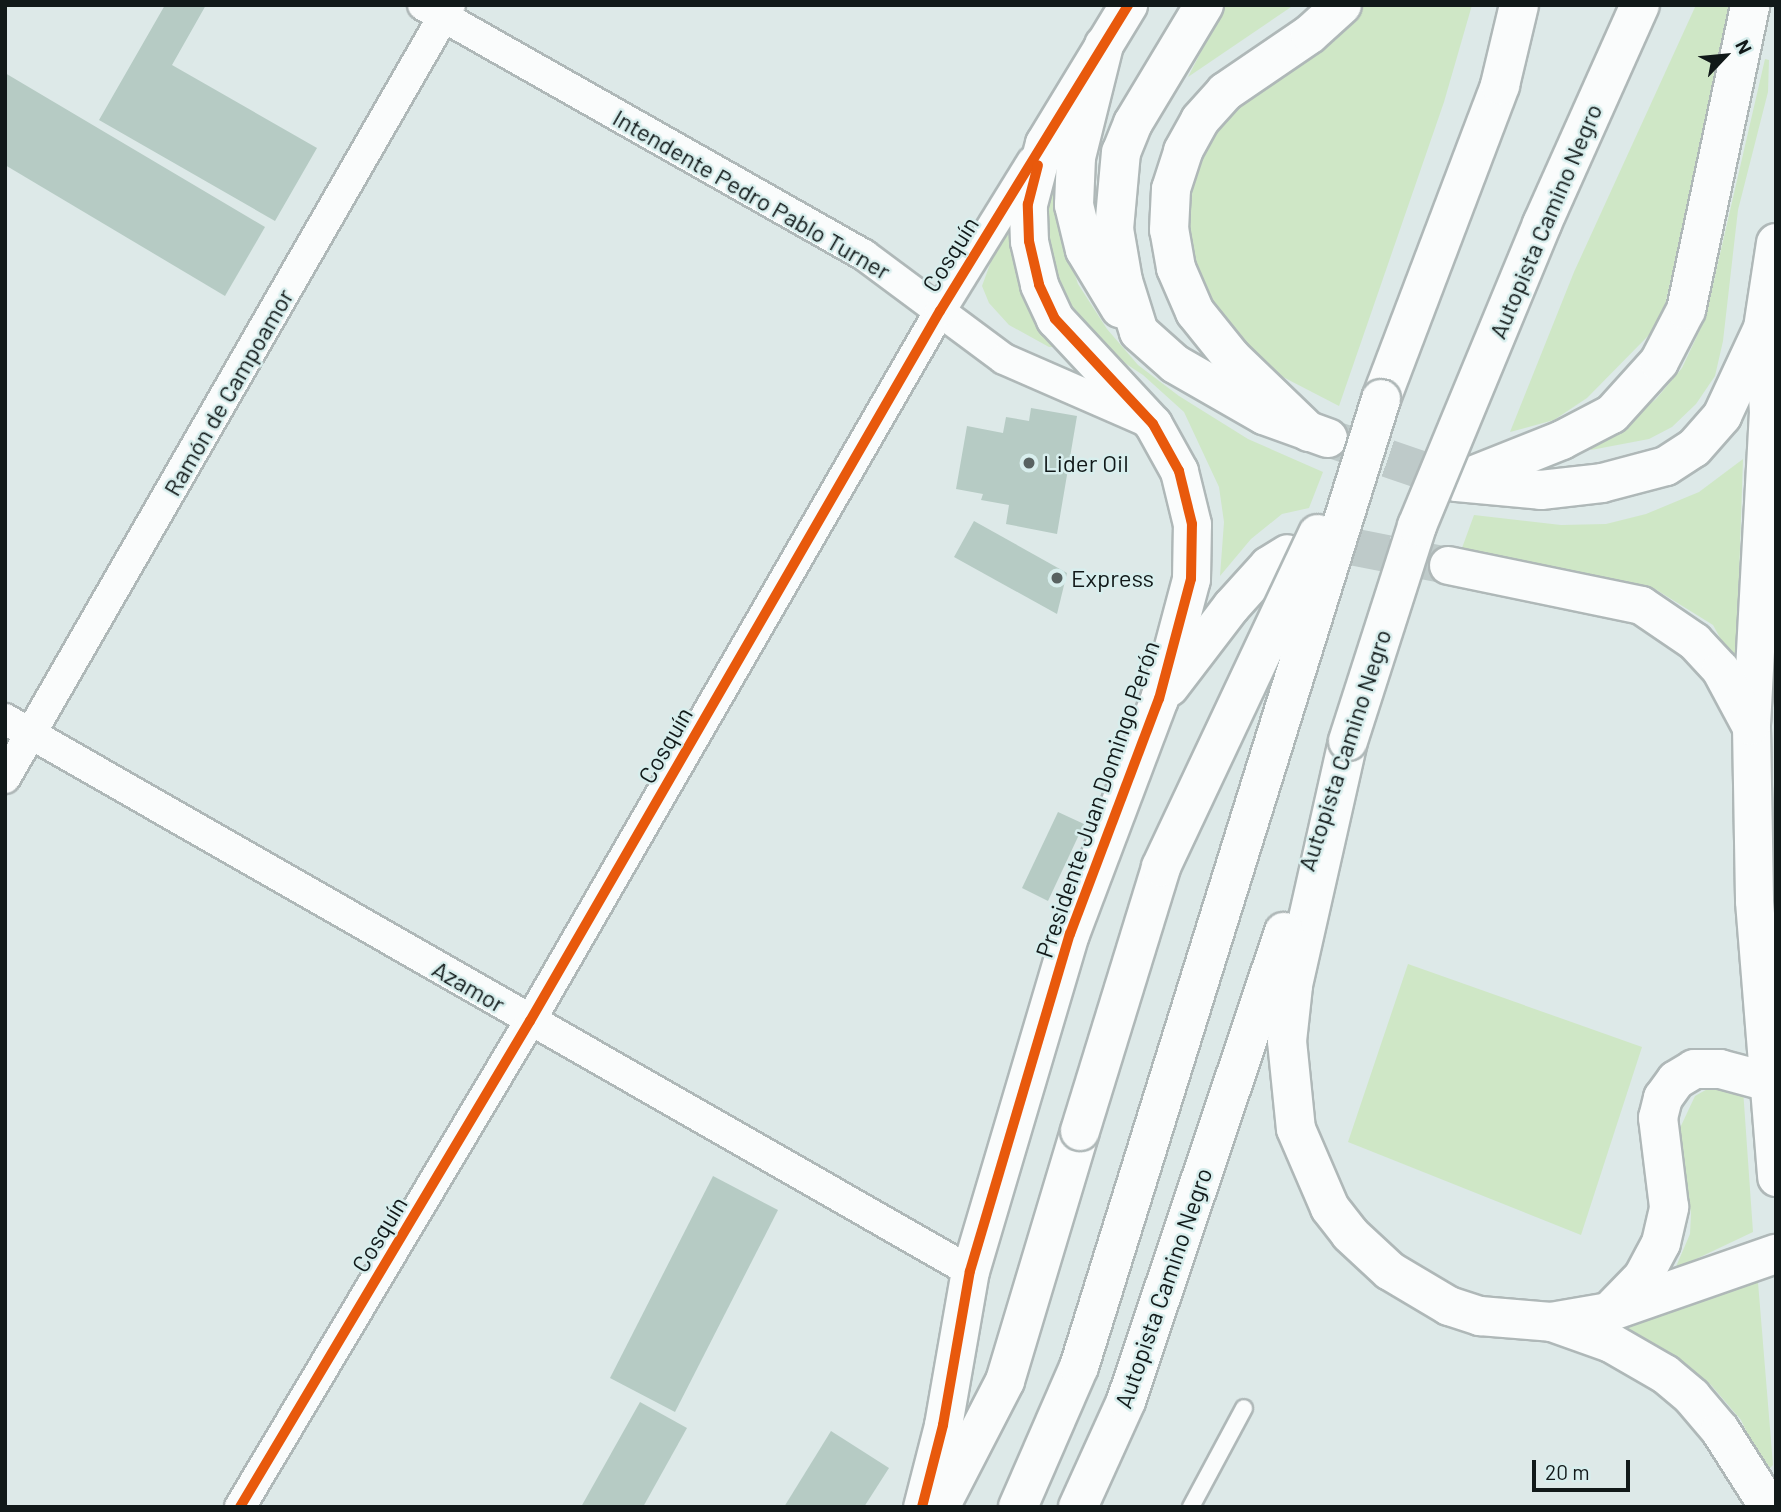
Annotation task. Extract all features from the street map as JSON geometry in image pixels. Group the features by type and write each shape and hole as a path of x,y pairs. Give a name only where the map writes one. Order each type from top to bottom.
{"main road":[{"path":"1139,332 1123,281 1114,229 1121,152 1133,123 1204,5"},
{"path":"1104,45 1076,157 1074,205 1084,250 1106,289 1139,332 1208,385 1319,435 1232,358 1195,312 1176,268 1169,230 1176,171 1200,120 1225,92 1310,34 1342,5"},
{"path":"1018,1507 1079,1367 1381,399 1500,85 1519,5"},
{"name":"Autopista Camino Negro","path":"1079,1507 1126,1401 1348,741 1417,526 1542,224 1640,5"},
{"path":"1751,5 1686,310 1664,354 1636,392 1612,414 1521,458 1457,482 1541,490 1602,483 1666,466 1695,448 1722,416 1763,328 1776,243"},
{"path":"940,1507 1005,1381 1161,866 1381,399"},
{"path":"1348,741 1293,986 1287,1041 1296,1129 1330,1208 1350,1234 1390,1271 1449,1306 1480,1316 1551,1322 1611,1343 1665,1374 1692,1397 1720,1430 1769,1507"},
{"path":"1609,1312 1643,1277 1661,1243 1669,1207 1659,1137 1662,1098 1676,1080 1694,1069 1720,1069 1772,1086"},
{"path":"1551,1322 1609,1312 1776,1254"}],"street":[{"name":"Cosquín","path":"240,1507 530,1021 940,311 1128,5"},
{"name":"Intendente Pedro Pablo Turner","path":"439,9 864,255 1004,359 1153,424"},
{"name":"Ramón de Campoamor","path":"5,778 439,9"},
{"name":"Presidente Juan Domingo Perón","path":"922,1507 943,1425 970,1271 1070,934 1159,699 1191,579 1192,524 1180,471 1153,424 1055,319 1039,284 1029,241 1028,204 1044,143"},
{"path":"1763,328 1768,411 1751,726 1754,901 1772,1086 1776,1177"},
{"path":"1159,699 1231,606 1268,565 1287,553"},
{"path":"1448,565 1641,606 1694,640 1720,669 1751,726"},
{"name":"Azamor","path":"5,719 970,1271"}],"lane":[{"path":"1191,1507 1244,1408"}],"green space":[{"path":"1225,5 1294,5 1188,77"},
{"path":"1361,5 1472,5 1444,102 1339,406 1283,377 1234,339 1199,281 1188,230 1193,172 1217,130 1252,93"},
{"path":"1696,5 1734,5 1665,305 1650,334 1587,398 1554,420 1510,432 1574,272"},
{"path":"1765,59 1769,60 1768,92 1738,210 1723,341 1715,376 1696,404 1672,427 1649,439 1591,450 1593,436 1624,424 1656,399 1682,368 1705,319"},
{"path":"1056,157 1064,241 1078,284 1107,329 1138,365 1179,396 1248,439 1323,472 1309,508 1282,514 1251,539 1220,576 1224,522 1219,487 1184,412 1143,375 1094,343 1045,272 1044,169"},
{"path":"1001,234 1008,234 1026,297 1056,347 1049,347 1009,325 989,303 982,286"},
{"path":"1743,459 1736,667 1713,625 1655,589 1462,548 1474,515 1561,525 1606,524 1646,514 1699,492"},
{"path":"1408,964 1642,1047 1581,1235 1348,1142"},
{"path":"1711,1087 1743,1089 1753,1232 1675,1269 1690,1234 1691,1214 1680,1128 1695,1096"},
{"path":"1757,1270 1773,1465 1764,1469 1741,1420 1711,1385 1671,1354 1624,1327"}],"building":[{"path":"165,5 206,5 172,65 317,148 275,221 99,120"},
{"path":"5,73 265,227 225,296 5,165"},
{"name":"Lider Oil","path":"1031,408 1077,416 1057,534 1006,524 1009,505 981,500 983,494 956,489 967,426 1003,433 1006,417 1029,421"},
{"path":"974,521 1067,573 1057,614 954,557"},
{"path":"1058,812 1084,824 1048,901 1022,888"},
{"path":"713,1176 778,1210 675,1412 610,1378"},
{"path":"640,1402 687,1428 643,1507 581,1507"},
{"path":"831,1431 889,1468 864,1507 784,1507"}],"tunnel":[{"path":"1334,440 1457,482"},
{"path":"1305,546 1314,543 1351,546 1448,565"}],"cycle path":[{"path":"240,1507 530,1021 940,311 1128,5"},
{"path":"922,1507 943,1425 970,1271 1070,934 1159,699 1191,579 1192,524 1179,471 1153,424 1055,319 1039,284 1029,241 1028,204 1038,165"}],"place":[{"name":"Lider Oil","path":"1029,463"},
{"name":"Express","path":"1057,578"}]}
